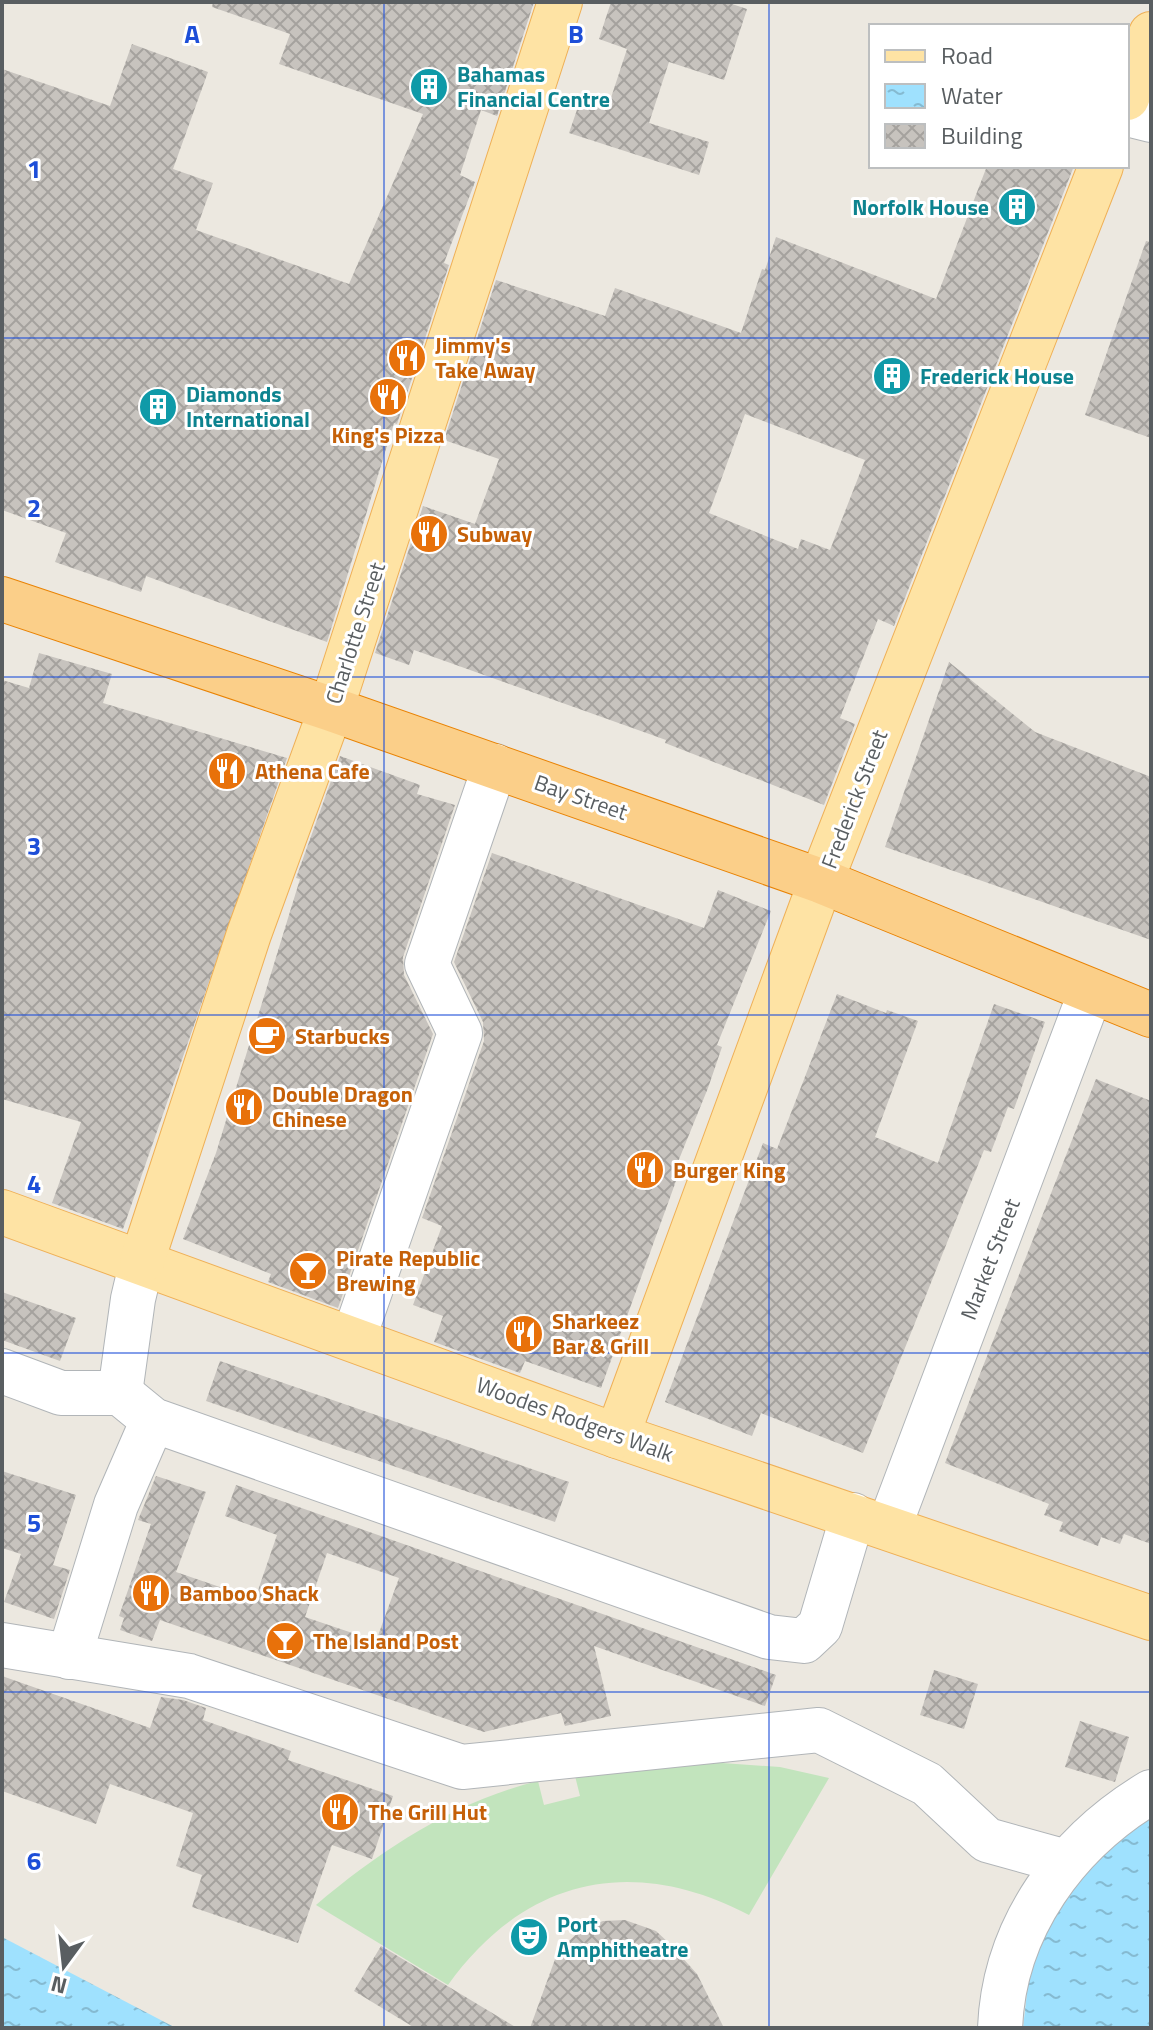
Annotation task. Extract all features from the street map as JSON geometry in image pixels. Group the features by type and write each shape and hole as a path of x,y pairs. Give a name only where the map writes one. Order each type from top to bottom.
{"highway":[{"name":"Bay Street","path":"2,599 331,709 821,881 1151,1015"}],"main road":[{"name":"Charlotte Street","path":"142,1261 249,934 331,709 497,187 560,2"},
{"path":"1129,93 1151,34"},
{"name":"Frederick Street","path":"617,1436 821,881 1100,168"},
{"name":"Woodes Rodgers Walk","path":"2,1212 354,1337 617,1436 1151,1618"}],"street":[{"path":"1129,114 1151,120"},
{"path":"354,1337 460,1033 427,964 495,766"},
{"name":"Market Street","path":"153,1420 780,1638 804,1641 820,1626 871,1521 1091,991"},
{"path":"120,1393 133,1299 142,1261"},
{"path":"2,1371 61,1393 120,1393 153,1420 116,1505 69,1657"},
{"path":"2,1645 189,1676 462,1767 819,1730 927,1784 987,1840 1066,1862"},
{"path":"1000,2028 1009,1972 1022,1933 1041,1896 1093,1833 1151,1792"}],"green space":[{"path":"680,1760 780,1767 829,1778 749,1915 706,1896 663,1885 623,1882 584,1887 546,1900 511,1920 478,1949 448,1985 316,1905 366,1865 420,1830 507,1790 538,1781 544,1805 580,1796 574,1772"}],"water":[{"path":"1151,1808 1151,2028 1023,2028 1029,1975 1061,1897"},
{"path":"2,1937 176,2028 2,2028"}],"building":[{"path":"213,2 534,2 497,116 481,110 460,175 475,182 444,263 449,265 397,424 394,423 327,642 146,576 141,592 55,562 66,533 2,510 2,69 110,106 132,44 208,72 173,169 213,183 196,230 349,284 423,114 279,64 290,34 212,7"},
{"path":"611,2 726,2 747,9 724,80 669,62 649,123 709,142 699,175 569,133 580,101 607,110 627,49 599,39"},
{"path":"986,168 1073,168 894,626 878,619 840,718 855,724 824,805 665,743 666,740 414,650 409,665 375,653 423,506 475,524 499,459 444,440 496,280 605,316 615,288 741,333 776,237 936,299","holes":["745,414 865,460 830,550 801,539 798,549 709,513"]},
{"path":"1146,241 1151,242 1151,438 1085,415"},
{"path":"39,653 112,674 103,703 287,758 123,1229 52,1203 81,1122 2,1099 2,680 29,688"},
{"path":"949,662 1035,732 1151,777 1151,940 885,847"},
{"path":"340,756 420,785 417,794 455,805 403,957 404,975 433,1034 338,1308 268,1282 271,1274 183,1239 216,1153 300,879 296,878"},
{"path":"492,853 704,928 718,890 771,911 717,1045 722,1047 671,1179 676,1181 601,1388 525,1361 520,1373 434,1342 443,1316 413,1305 442,1226 422,1218 484,1041 483,1022 454,962"},
{"path":"837,994 886,1013 887,1010 918,1021 875,1137 938,1163 994,1004 1045,1022 1014,1109 1008,1107 991,1152 984,1150 863,1453 761,1413 752,1436 665,1402 763,1143 777,1149"},
{"path":"1096,1079 1151,1101 1151,1544 1124,1534 1120,1544 1101,1537 1098,1546 1059,1531 1063,1522 1044,1515 1049,1504 945,1463"},
{"path":"2,1292 76,1318 60,1361 2,1340"},
{"path":"220,1361 569,1482 555,1522 206,1401"},
{"path":"2,1471 76,1495 53,1565 70,1570 54,1619 4,1602 21,1554 2,1548"},
{"path":"156,1476 206,1492 176,1572 255,1599 277,1535 225,1516 236,1485 776,1675 765,1706 594,1646 611,1716 565,1726 561,1713 484,1732 160,1620 152,1641 120,1630 124,1618 119,1616 151,1524 138,1520","holes":["327,1553 399,1578 376,1641 305,1617"]},
{"path":"934,1670 978,1684 964,1729 920,1715"},
{"path":"2,1676 150,1728 161,1697 183,1700 206,1708 203,1720 291,1751 288,1760 393,1796 372,1859 332,1845 298,1943 192,1907 202,1875 176,1866 193,1813 110,1784 96,1824 2,1791"},
{"path":"1080,1721 1129,1737 1115,1782 1065,1767"},
{"path":"625,1920 656,1931 671,1945 697,1974 724,2028 530,2028 558,1951 582,1929 603,1921"},
{"path":"381,1946 517,2028 415,2028 354,1991"}],"place":[{"name":"Bahamas Financial Centre","path":"429,87"},
{"name":"Norfolk House","path":"1017,207"},
{"name":"Jimmy's Take Away","path":"407,358"},
{"name":"Frederick House","path":"892,376"},
{"name":"King's Pizza","path":"388,397"},
{"name":"Diamonds International","path":"158,407"},
{"name":"Subway","path":"429,534"},
{"name":"Athena Cafe","path":"227,771"},
{"name":"Starbucks","path":"267,1036"},
{"name":"Double Dragon Chinese","path":"244,1107"},
{"name":"Burger King","path":"645,1170"},
{"name":"Pirate Republic Brewing","path":"308,1271"},
{"name":"Sharkeez Bar & Grill","path":"524,1334"},
{"name":"Bamboo Shack","path":"151,1593"},
{"name":"The Island Post","path":"285,1641"},
{"name":"The Grill Hut","path":"340,1812"},
{"name":"Port Amphitheatre","path":"529,1937"}]}
